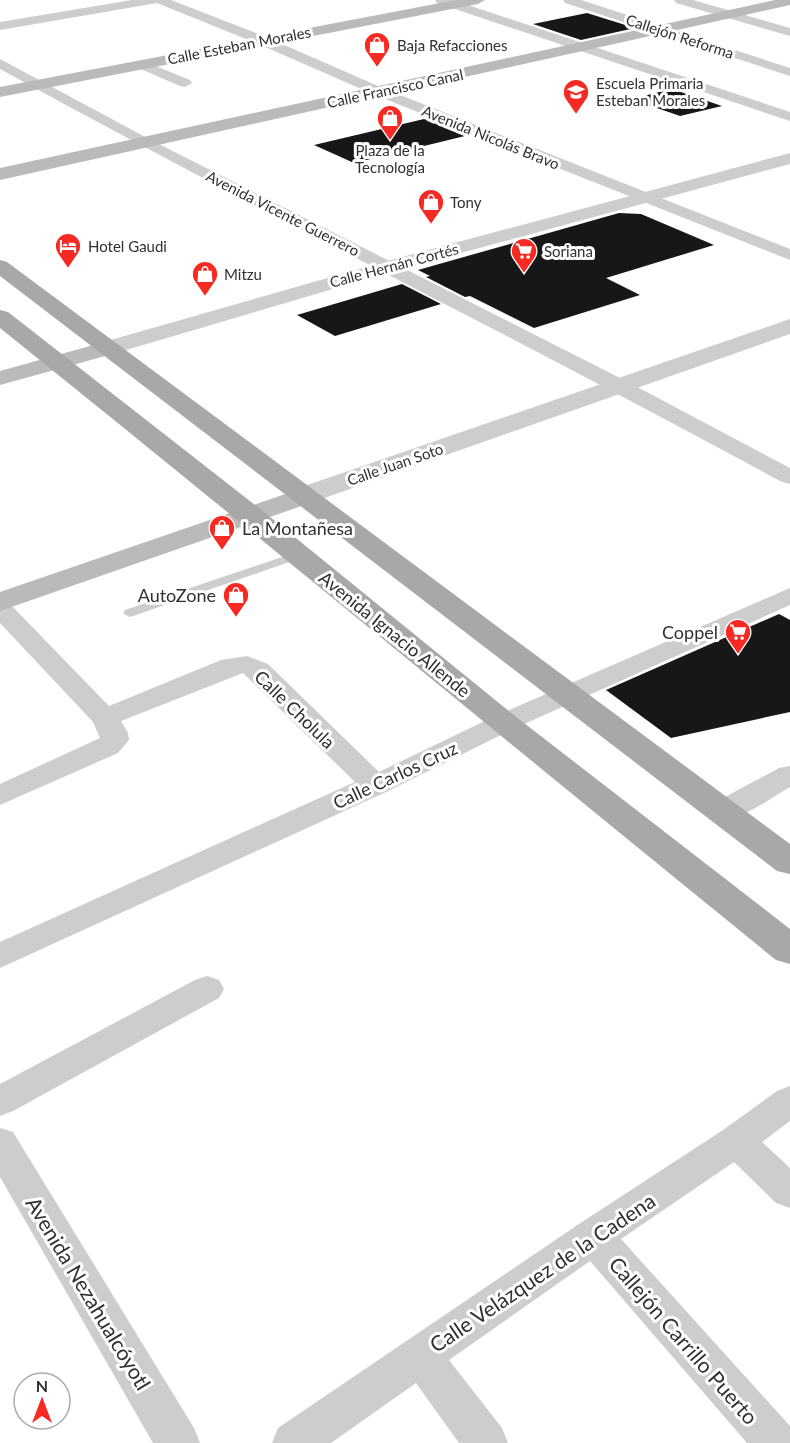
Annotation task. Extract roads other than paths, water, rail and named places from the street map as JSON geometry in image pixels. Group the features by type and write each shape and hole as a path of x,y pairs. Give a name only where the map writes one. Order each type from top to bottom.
{"main road":[{"name":"Calle Esteban Morales","path":"0,92 448,2 478,0"},
{"name":"Calle Francisco Canal","path":"0,174 790,2"},
{"path":"0,266 790,862"},
{"name":"Avenida Ignacio Allende","path":"0,317 300,555 503,723 790,950"},
{"name":"Calle Hernán Cortés","path":"0,378 108,348"},
{"name":"Calle Juan Soto","path":"0,602 303,496"}],"street":[{"path":"0,26 154,0"},
{"name":"Avenida Nicolás Bravo","path":"160,0 261,40 380,92 790,255"},
{"name":"Callejón Reforma","path":"569,0 790,72"},
{"path":"689,1 790,32"},
{"path":"448,2 790,117"},
{"path":"767,26 790,23"},
{"name":"Avenida Vicente Guerrero","path":"0,63 144,142 619,385 790,477"},
{"path":"141,64 185,83"},
{"path":"739,99 759,94"},
{"name":"Calle Hernán Cortés","path":"108,348 387,267 790,158"},
{"name":"Calle Juan Soto","path":"303,496 790,326"},
{"name":"Calle Carlos Cruz","path":"0,956 375,786 503,723 790,596"},
{"path":"0,608 105,718 114,733 115,740 108,747 0,795"},
{"name":"Calle Cholula","path":"105,718 231,666 247,664 258,670 375,786"},
{"path":"723,811 790,775"},
{"path":"0,1101 207,989"},
{"name":"Calle Velázquez de la Cadena","path":"294,1443 420,1354 736,1141 790,1101"},
{"path":"736,1141 790,1192"},
{"name":"Avenida Nezahualcóyotl","path":"0,1143 178,1443"},
{"name":"Callejón Carrillo Puerto","path":"593,1236 776,1443"},
{"path":"420,1354 486,1443"}],"lane":[{"path":"129,613 300,555"}],"place":[{"name":"Baja Refacciones","path":"377,68"},
{"name":"Escuela Primaria Esteban Morales","path":"576,115"},
{"name":"Plaza de la Tecnología","path":"390,141"},
{"name":"Tony","path":"431,225"},
{"name":"Hotel Gaudi","path":"68,269"},
{"name":"Soriana","path":"524,274"},
{"name":"Mitzu","path":"205,297"},
{"name":"La Montañesa","path":"222,551"},
{"name":"AutoZone","path":"236,618"},
{"name":"Coppel","path":"738,655"}]}
